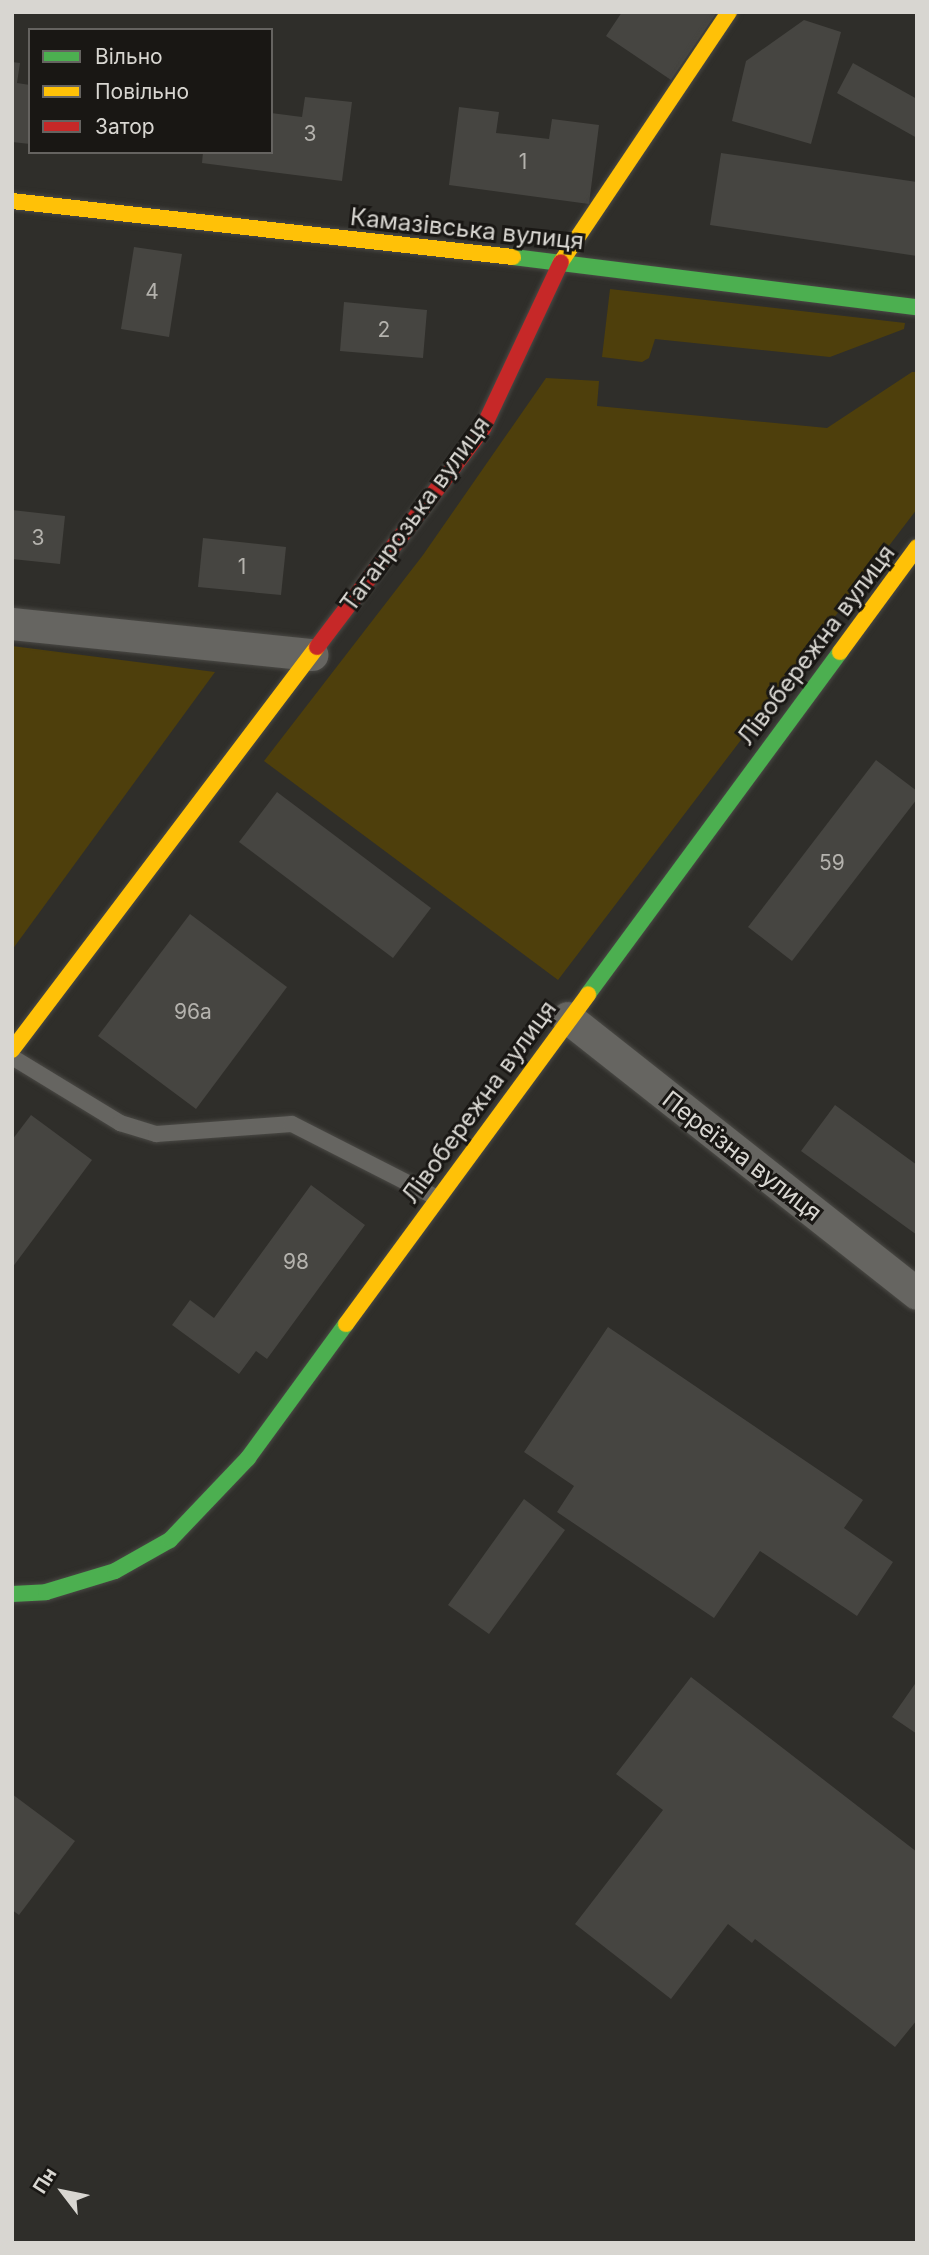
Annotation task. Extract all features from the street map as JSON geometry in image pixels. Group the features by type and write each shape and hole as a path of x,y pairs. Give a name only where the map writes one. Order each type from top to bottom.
{"street":[{"name":"Таганрозька вулиця","path":"12,1050 483,428 561,262 729,12"},
{"name":"Камазівська вулиця","path":"12,201 561,262 917,307"},
{"name":"Лівобережна вулиця","path":"12,1594 46,1592 115,1571 170,1540 248,1458 568,1018 917,547"},
{"path":"12,624 312,655"},
{"name":"Переїзна вулиця","path":"568,1018 917,1293"}],"lane":[{"path":"12,1057 120,1123 156,1134 292,1124 437,1198"}],"shaded area":[{"path":"610,289 905,323 904,329 830,357 655,339 649,358 642,362 602,357"},
{"path":"912,372 917,372 917,509 558,980 264,761 423,555 546,378 599,381 597,406 827,428"},
{"path":"12,646 215,672 12,950"}],"building":[{"path":"622,12 717,12 671,80 606,36"},
{"path":"804,20 841,32 811,144 732,121 746,61"},
{"path":"12,62 20,63 17,83 28,85 28,144 12,142"},
{"path":"853,63 917,99 917,138 837,93"},
{"path":"305,97 352,102 342,181 202,163 203,154 273,154 273,113 302,117"},
{"path":"459,107 499,112 496,133 549,139 552,119 599,125 589,204 449,185"},
{"path":"721,153 917,182 917,256 710,225"},
{"path":"134,247 182,254 169,337 121,329"},
{"path":"344,302 427,310 423,358 340,351"},
{"path":"12,510 65,516 60,564 12,559"},
{"path":"203,538 286,547 281,595 198,587"},
{"path":"876,760 917,791 917,799 792,961 748,927"},
{"path":"277,792 431,908 393,958 239,842"},
{"path":"190,914 287,987 196,1109 98,1036"},
{"path":"835,1105 917,1165 917,1235 801,1151"},
{"path":"31,1115 92,1160 12,1268 12,1140"},
{"path":"311,1185 365,1225 267,1359 256,1351 239,1374 172,1325 190,1300 214,1318"},
{"path":"608,1327 863,1500 844,1528 893,1562 857,1616 760,1551 714,1618 557,1512 574,1486 524,1452"},
{"path":"524,1499 565,1530 489,1634 448,1605"},
{"path":"691,1677 917,1852 917,2020 895,2047 755,1939 752,1943 728,1924 671,1999 575,1924 663,1810 616,1774"},
{"path":"917,1681 917,1734 892,1717"},
{"path":"12,1794 75,1841 19,1915 12,1910"}],"traffic: fast":[{"path":"513,257 917,307"},
{"path":"588,994 840,652"},
{"path":"12,1594 46,1592 115,1571 170,1540 248,1458 346,1324"}],"traffic: slow":[{"path":"561,262 729,12"},
{"path":"12,201 513,257"},
{"path":"840,652 917,547"},
{"path":"12,1050 317,647"},
{"path":"346,1324 588,994"}],"traffic: jam":[{"path":"317,647 483,428 561,262"}]}
